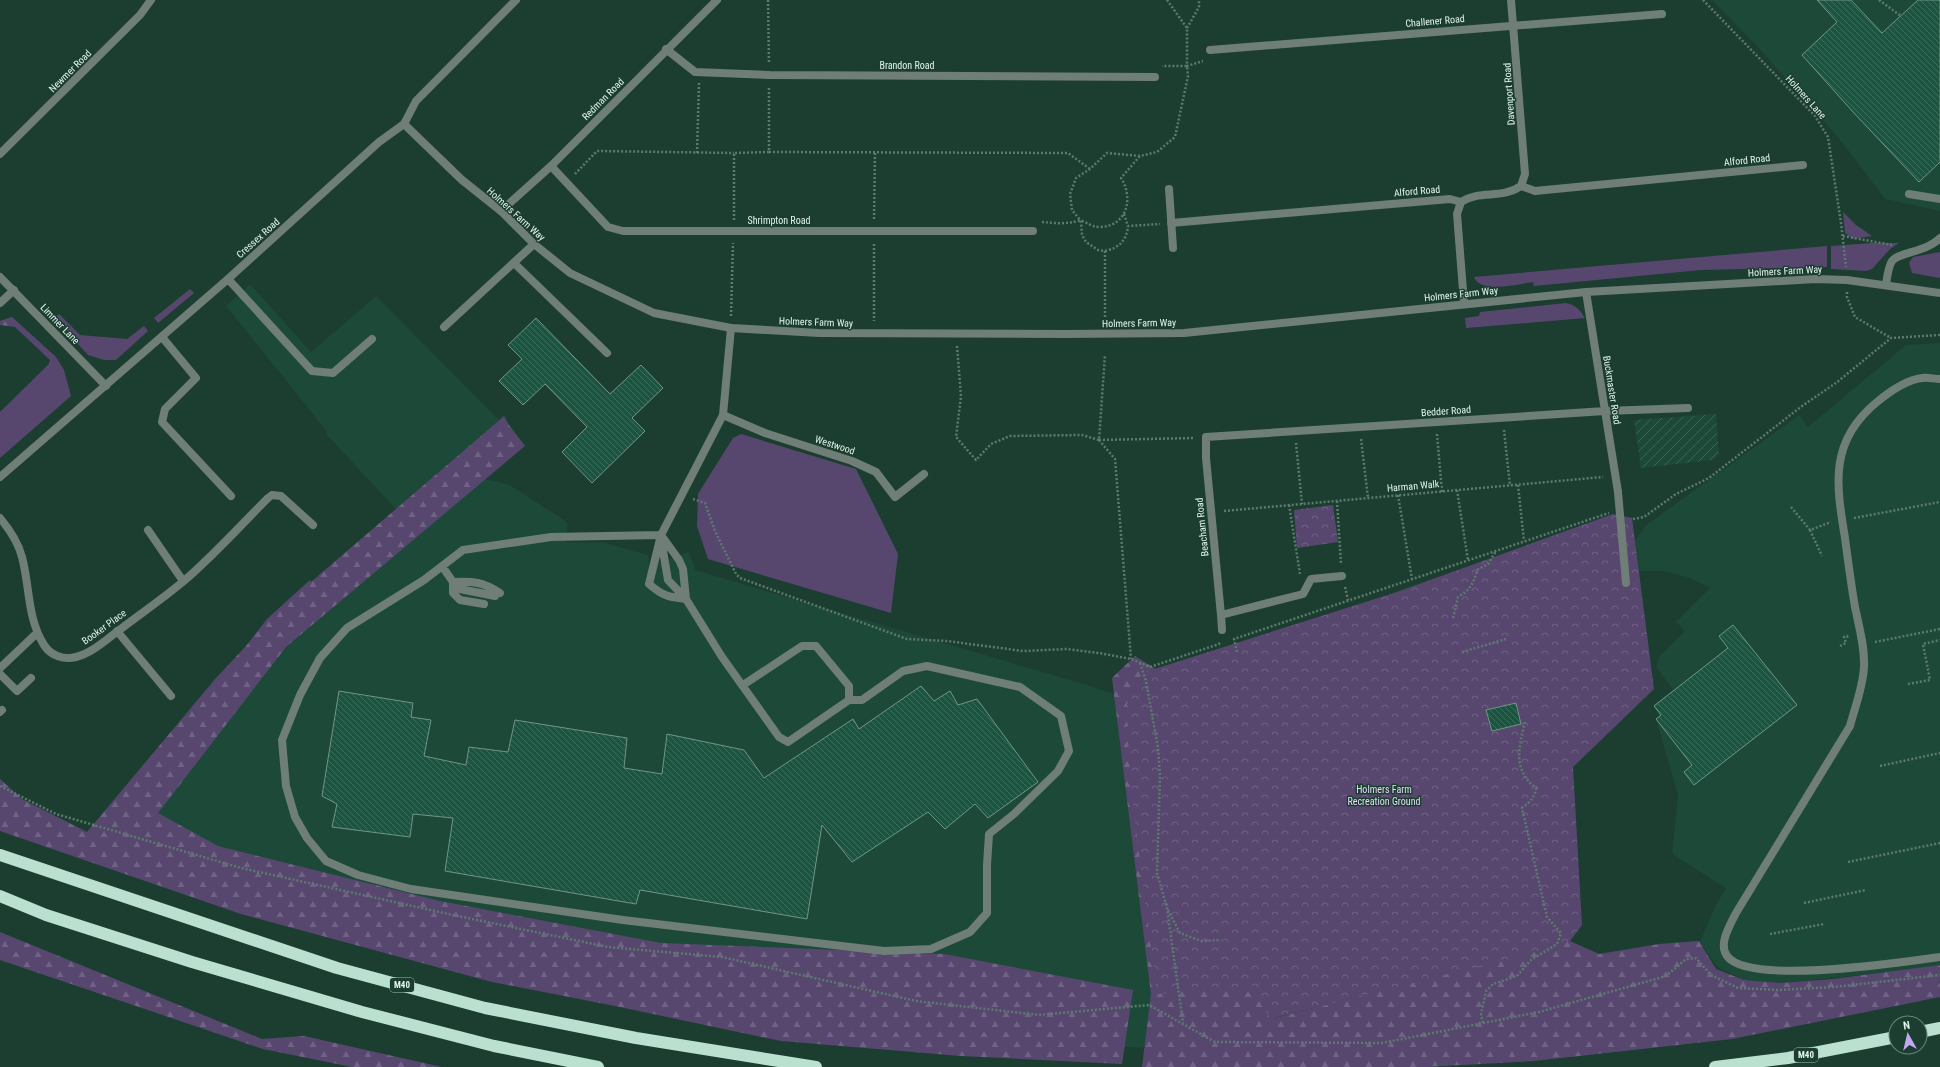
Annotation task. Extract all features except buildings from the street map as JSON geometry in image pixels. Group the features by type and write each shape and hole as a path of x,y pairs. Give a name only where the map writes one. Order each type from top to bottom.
{"highway":[{"name":"M40","path":"0,855 337,968 485,1008 636,1038 816,1067"},
{"path":"0,896 46,915 185,960 362,1012 494,1046 598,1067"},
{"path":"1928,1030 1940,1028"},
{"name":"M40","path":"1715,1067 1788,1058 1888,1039"}],"street":[{"name":"Newmer Road","path":"0,154 140,15 151,0"},
{"name":"Cressex Road","path":"0,477 228,279 379,142 404,124 416,101 516,0"},
{"name":"Redman Road","path":"501,211 551,166 666,49 717,0"},
{"name":"Davenport Road","path":"1511,0 1525,174 1521,186"},
{"name":"Challener Road","path":"1210,50 1662,14"},
{"name":"Brandon Road","path":"666,49 695,72 769,75 1155,77"},
{"name":"Holmers Farm Way","path":"404,124 462,180 501,211 534,244 570,273 654,313 731,328 819,333 956,334 1184,332 1586,292 1816,279 1847,280 1940,293"},
{"name":"Alford Road","path":"1171,223 1450,199 1461,202 1470,196 1511,193 1521,186 1535,190 1803,165"},
{"name":"Shrimpton Road","path":"551,166 608,227 623,232 734,230 1034,231"},
{"path":"1169,189 1173,248"},
{"path":"1909,194 1940,199"},
{"path":"1461,202 1457,214 1464,303"},
{"path":"1886,285 1893,260 1899,256 1929,246 1940,238"},
{"path":"444,327 534,244"},
{"path":"514,263 607,353"},
{"name":"Limmer Lane","path":"0,277 106,386"},
{"path":"228,279 312,371 333,373 372,339"},
{"path":"0,303 14,290"},
{"name":"Buckmaster Road","path":"1586,292 1616,476 1626,583"},
{"path":"686,599 671,598 662,595 649,584 661,535 723,415 731,328"},
{"path":"162,337 196,378 165,409 162,422 231,496"},
{"path":"1940,379 1921,378 1902,385 1872,406 1852,430 1844,445 1840,460 1838,494 1863,645 1864,668 1859,692 1850,726 1736,913 1725,936 1724,946 1726,956 1735,963 1747,968 1814,971 1874,966 1940,957"},
{"name":"Bedder Road","path":"1206,437 1503,417 1688,408"},
{"name":"Westwood","path":"723,415 765,433 852,461 876,472 895,497 924,474"},
{"name":"Beacham Road","path":"1206,437 1206,458 1222,630"},
{"name":"Booker Place","path":"0,518 16,540 22,557 28,599 37,633 46,647 60,658 68,658 89,652 184,581 272,495 281,496 313,525"},
{"path":"148,530 184,581"},
{"path":"661,535 668,580 686,599 722,657 775,732 779,737 788,742 849,700 862,700 903,671 927,666 1020,687 1061,716 1069,751 1058,771 1014,814 989,834 986,865 987,913 970,932 931,950 884,951 623,920 411,889 358,874 326,861 307,838 295,817 286,786 282,740 300,695 320,658 347,628 424,580 463,550 551,537 661,535"},
{"path":"661,535 679,560 683,569 686,599"},
{"path":"442,566 453,582 453,593 460,600 484,604"},
{"path":"1221,615 1303,594 1311,579 1342,576"},
{"path":"453,582 466,581 487,584 498,594"},
{"path":"117,631 171,696"},
{"path":"0,668 37,633"},
{"path":"743,686 802,646 816,646 849,686 849,700"},
{"path":"0,674 17,691 31,678"}],"path":[{"path":"768,0 769,152"},
{"path":"1167,0 1187,28"},
{"path":"1140,156 1121,178 1128,193 1128,202 1124,213 1115,222 1107,226 1091,226 1081,221 1072,210 1070,194 1076,178 1090,169 1107,153 1140,156 1157,152 1175,137 1188,76 1187,28 1199,7 1199,0"},
{"name":"Holmers Lane","path":"1703,0 1815,116 1828,137 1841,224 1847,280 1847,297 1855,316 1891,338"},
{"path":"1879,0 1901,16"},
{"path":"1155,77 1156,67 1187,66 1203,61 1210,50"},
{"path":"697,152 699,72"},
{"path":"566,182 597,151 734,153 1068,153 1090,169"},
{"path":"731,328 734,230 734,153"},
{"path":"1081,221 1082,235 1086,242 1098,250 1105,251 1119,246 1127,234 1128,226 1124,213"},
{"path":"1034,231 1041,222 1070,223 1081,221"},
{"path":"1128,226 1171,223"},
{"path":"1105,251 1105,321"},
{"path":"956,334 961,396 956,437 976,460 991,444 1010,436 1082,435 1099,440 1206,437"},
{"path":"1238,652 1234,639 1607,513 1620,517 1644,517 1676,494 1709,478 1802,406 1836,383 1891,338 1940,335"},
{"path":"1106,356 1099,440 1115,459 1131,659"},
{"path":"1503,417 1510,486"},
{"path":"1436,422 1442,492"},
{"path":"1360,427 1368,498"},
{"path":"1295,431 1302,504"},
{"name":"Harman Walk","path":"1211,512 1616,476"},
{"path":"1518,485 1524,541"},
{"path":"1457,490 1468,560"},
{"path":"682,495 705,503 715,530 736,574 740,578 907,639 947,641 1023,651 1067,649 1131,659 1150,667 1219,644 1222,630"},
{"path":"1398,496 1412,579"},
{"path":"1337,501 1342,576 1348,600"},
{"path":"1810,530 1823,524 1940,502"},
{"path":"1290,505 1303,594"},
{"path":"1791,507 1810,530 1822,556"},
{"path":"1453,618 1458,597 1468,592 1474,581 1477,570 1488,564 1496,550"},
{"path":"1919,633 1940,629"},
{"path":"1462,652 1506,639"},
{"path":"1908,684 1930,680 1923,644 1940,640"},
{"path":"1140,663 1146,682 1158,748 1160,775 1157,873 1167,908 1183,1024"},
{"path":"1483,1023 1481,1015 1486,991 1493,984 1517,976 1531,960 1557,944 1561,933 1547,917 1522,808 1532,801 1536,788 1527,781 1520,769 1522,738 1525,722"},
{"path":"1880,766 1940,753"},
{"path":"0,786 56,814 241,868 608,947 722,957 916,1001 1039,1015 1149,1005 1215,1042 1382,1043 1539,1012 1666,976 1686,959 1696,958 1711,975 1738,988 1778,990 1834,987 1940,974"},
{"path":"1848,862 1940,843"},
{"path":"1804,903 1866,890"},
{"path":"1167,908 1180,933 1201,941 1221,940"},
{"path":"1770,934 1824,924"}],"shaded area":[{"path":"1712,0 1940,0 1940,211 1885,199 1842,142 1756,45"},
{"path":"250,284 311,352 376,296 499,420 396,509 326,434 327,432 226,306"},
{"path":"1940,343 1940,967 1780,983 1744,980 1717,967 1700,942 1716,905 1726,888 1672,854 1678,795 1656,719 1661,715 1653,705 1673,690 1657,668 1657,662 1660,656 1685,631 1676,622 1710,588 1690,578 1664,571 1639,571 1635,541 1645,526 1799,415 1808,427 1906,345"},
{"path":"1716,414 1719,455 1712,460 1641,468 1634,420"},
{"path":"484,479 508,484 567,522 566,542 605,543 648,555 649,566 689,552 695,570 1087,685 1140,703 1182,1050 1112,1046 389,929 139,812 286,647"}],"green space":[{"path":"1843,212 1856,225 1872,236 1853,239 1845,233"},
{"path":"1899,243 1890,249 1872,269 1866,271 1831,269 1831,246"},
{"path":"1827,246 1827,267 1701,270 1534,286 1533,282 1500,287 1484,285 1478,282 1474,277"},
{"path":"1940,252 1940,278 1912,273 1909,263 1913,257"},
{"path":"190,289 194,293 158,323 154,318"},
{"path":"1566,303 1577,308 1585,318 1466,328 1465,318 1479,316 1480,312"},
{"path":"59,314 80,335 127,339 144,326 148,331 116,360 104,360 88,355 54,318"},
{"path":"12,317 56,357 49,365 50,360 15,327 0,325 0,321"},
{"path":"56,357 64,370 71,396 0,458 0,412"},
{"path":"504,416 525,446 286,647 158,813 218,846 440,901 661,943 944,954 1133,990 1122,1064 961,1056 781,1041 492,982 241,914 0,831 0,779 22,799 87,832 216,678 246,646 267,619 310,580 311,582"},
{"path":"741,434 856,469 898,554 891,613 708,559 697,526 698,494 733,438"},
{"path":"1333,505 1338,542 1297,548 1294,510"},
{"name":"Holmers Farm Recreation Ground","path":"1613,514 1632,518 1654,689 1573,767 1582,925 1570,941 1551,948 1270,1019 1253,986 1157,994 1131,790 1126,706 1142,673 1394,593"},
{"path":"1135,656 1162,673 1258,982 1275,1018 1570,941 1599,954 1659,944 1699,941 1716,969 1744,980 1780,983 1833,979 1940,965 1940,997 1732,1039 1534,1061 1426,1067 1142,1067 1151,994 1112,678"},
{"path":"0,932 262,1039 304,1036 442,1067 352,1067 263,1049 0,960"}]}
